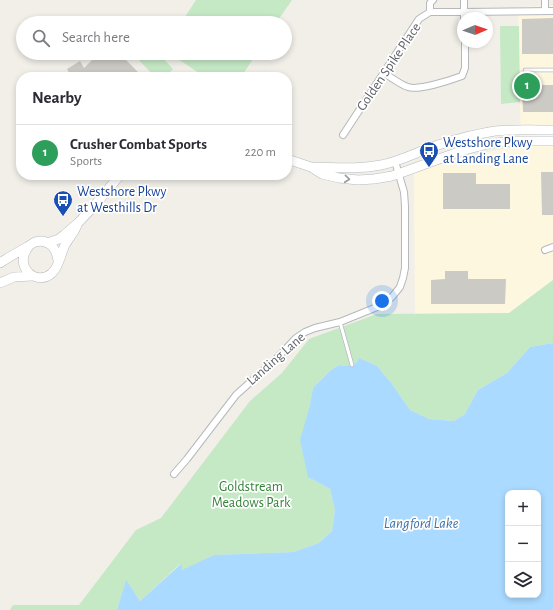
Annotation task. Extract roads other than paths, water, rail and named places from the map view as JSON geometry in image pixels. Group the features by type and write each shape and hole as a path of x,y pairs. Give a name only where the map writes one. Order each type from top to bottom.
{"main road":[{"path":"310,167 350,168 382,165 404,159 437,145 473,135 496,131 553,130"},
{"path":"292,161 310,167 322,174 339,178 358,180 374,179 398,174 461,151 488,144 512,141 553,141"},
{"path":"0,263 14,253 35,242 46,242 59,239 64,236 95,205 116,180"},
{"path":"0,283 14,278 32,276 39,278 46,277 52,273 56,268 65,245 73,234 78,223"},
{"path":"46,242 54,248 58,254 58,261"},
{"path":"29,246 24,251 22,258 23,265 32,276"}],"street":[{"name":"Golden Spike Place","path":"343,135 419,19 430,12 430,3 432,0"},
{"path":"464,0 464,12"},
{"path":"545,0 545,11"},
{"path":"493,14 553,11"},
{"path":"430,12 457,14"},
{"path":"384,73 409,88 419,88 453,80 462,76 465,68 465,48"},
{"name":"Landing Lane","path":"174,474 236,395 276,359 296,338 315,328 340,322 382,305 392,297 400,287 405,268 405,206 404,192 395,161"},
{"path":"545,250 553,247"}],"lane":[{"path":"525,70 553,70"},
{"path":"340,322 352,365"}],"water":[{"name":"Langford Lake","path":"553,343 553,610 117,610 126,580 140,601 181,564 182,570 214,555 294,552 319,543 332,531 335,510 330,489 308,477 300,440 309,409 313,388 331,370 339,365 351,365 356,363 359,358 377,366 392,384 410,410 429,419 454,421 465,414 478,390 507,373 530,347"}],"place":[{"name":"Crusher Combat Sports","path":"527,86"},
{"name":"Westshore Pkwy at Landing Lane","path":"429,168"},
{"name":"Westshore Pkwy at Westhills Dr","path":"63,217"}],"park label":[{"name":"Goldstream Meadows Park","path":"251,496"}]}
